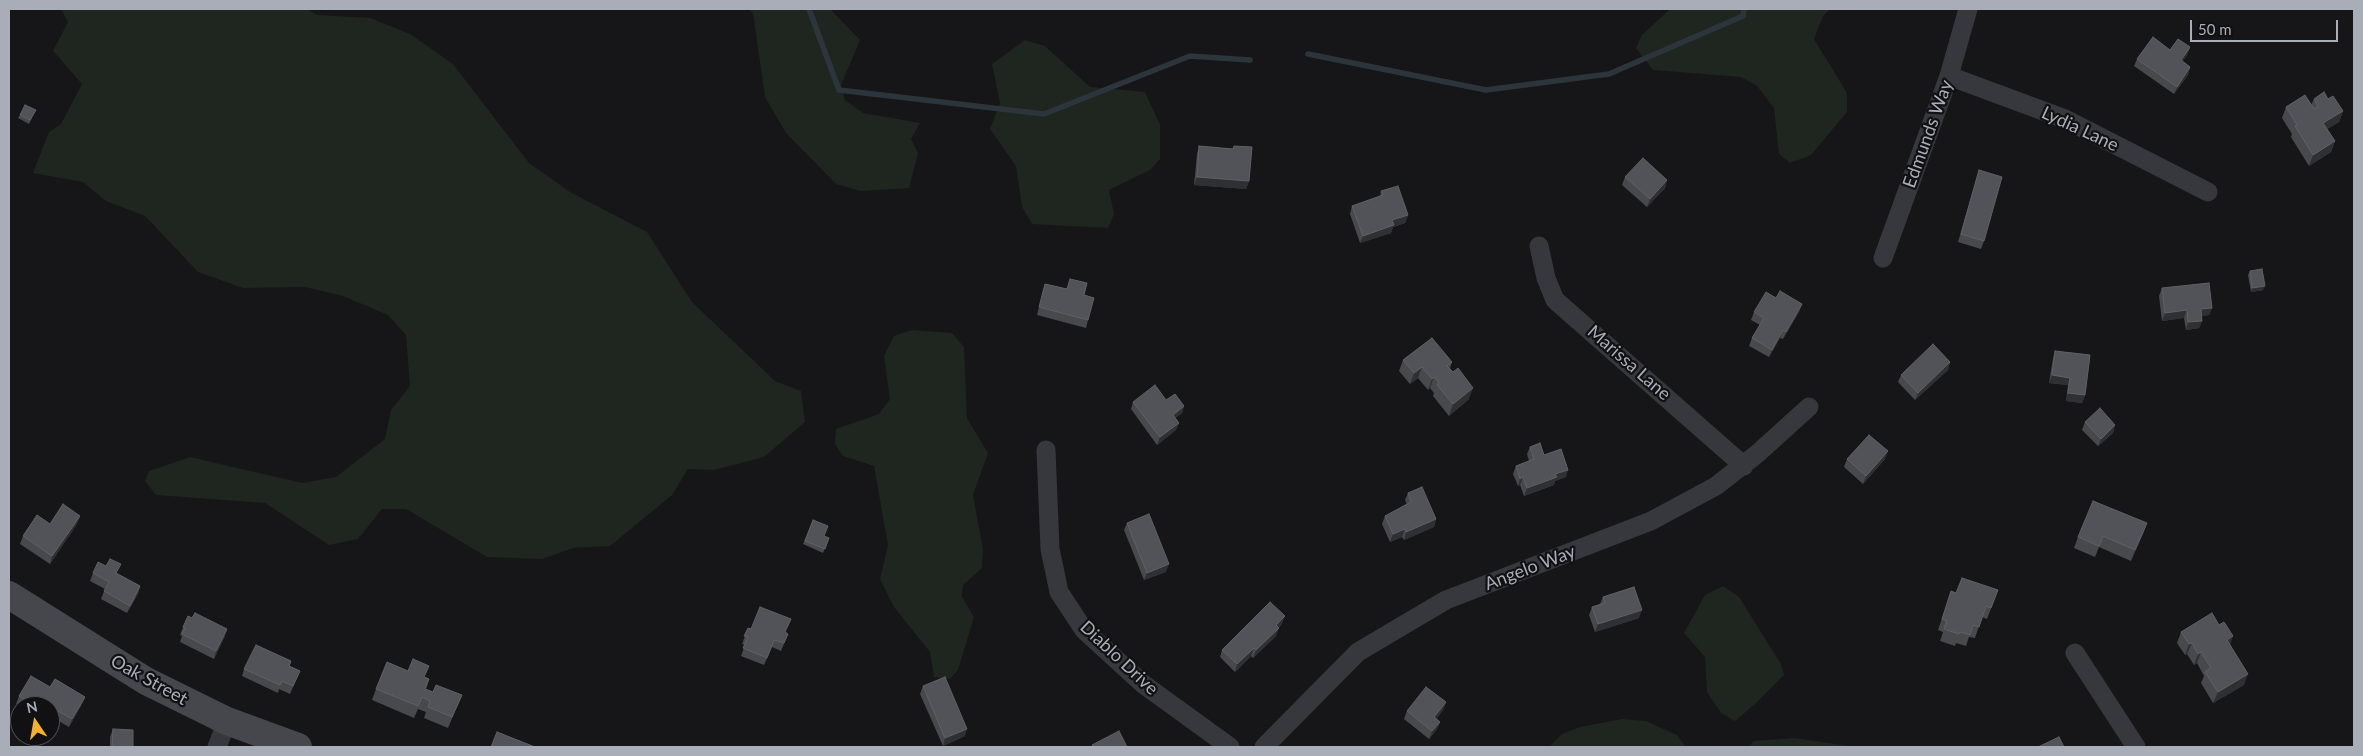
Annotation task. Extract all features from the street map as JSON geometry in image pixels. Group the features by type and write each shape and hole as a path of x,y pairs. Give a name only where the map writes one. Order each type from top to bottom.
{"main road":[{"name":"Oak Street","path":"9,595 146,681 227,721 298,747"}],"street":[{"name":"Edmunds Way","path":"1883,258 1949,76 1968,9"},
{"name":"Lydia Lane","path":"1949,76 2065,119 2208,192"},
{"name":"Marissa Lane","path":"1538,246 1546,278 1555,300 1744,466"},
{"name":"Angelo Way","path":"1264,747 1358,652 1446,600 1651,521 1716,486 1744,466 1809,407"},
{"name":"Diablo Drive","path":"1046,450 1050,549 1059,592 1084,630 1143,684 1230,747"},
{"path":"2075,653 2136,747"},
{"path":"216,747 227,721"}],"shaded area":[{"path":"61,9 307,9 317,15 370,18 410,34 453,64 529,163 570,192 647,232 692,302 775,381 801,391 805,422 764,457 714,470 688,469 672,495 610,546 573,548 542,559 487,557 406,509 382,509 358,539 329,545 265,503 156,495 145,481 149,471 190,457 302,483 336,477 385,439 391,410 410,386 406,335 388,315 343,296 305,287 243,288 198,272 145,216 106,201 83,182 33,173 49,132 61,124 82,84 53,51 68,22"},
{"path":"748,9 830,9 860,40 841,85 845,100 863,113 920,123 911,139 918,153 909,188 861,191 836,184 786,133 765,97 753,13"},
{"path":"1670,9 1830,9 1823,16 1814,39 1847,93 1847,112 1811,155 1790,163 1779,154 1774,108 1757,86 1741,77 1653,70 1636,48 1642,35"},
{"path":"1025,40 1045,46 1090,87 1145,92 1160,125 1160,159 1150,170 1109,190 1114,214 1108,228 1032,224 1022,207 1016,166 990,129 1000,103 992,64"},
{"path":"912,330 952,333 964,347 967,418 988,453 973,495 983,550 982,568 963,585 962,597 974,617 958,670 950,679 934,677 930,652 894,607 880,579 888,545 874,466 843,456 835,444 836,429 879,414 890,399 884,356 894,336"},
{"path":"1723,586 1739,597 1781,664 1784,675 1735,721 1721,713 1707,692 1705,657 1684,633 1705,595"},
{"path":"1622,719 1646,721 1677,735 1686,747 1549,747 1562,734 1580,727"},
{"path":"1794,738 1856,747 1748,747 1754,741"}],"building":[{"path":"2153,37 2170,50 2178,39 2190,47 2181,60 2190,67 2177,87 2137,59"},
{"path":"2324,92 2328,99 2333,96 2343,111 2323,123 2335,141 2313,155 2286,107 2305,95 2314,109 2318,106 2314,99"},
{"path":"25,105 36,110 30,120 20,115"},
{"path":"1199,146 1233,149 1234,146 1252,147 1249,181 1197,177"},
{"path":"1643,158 1667,180 1650,199 1625,177"},
{"path":"1979,170 2002,177 1984,241 1961,234"},
{"path":"1398,186 1408,215 1392,220 1394,225 1363,236 1352,206 1383,195 1381,191"},
{"path":"2262,269 2265,286 2252,288 2250,271"},
{"path":"1070,279 1087,283 1084,295 1094,298 1088,320 1039,307 1045,284 1067,289"},
{"path":"2209,283 2212,308 2201,309 2202,321 2188,322 2187,310 2165,313 2162,288"},
{"path":"1780,291 1802,304 1786,332 1783,330 1772,350 1752,338 1764,318 1754,312 1766,292 1776,298"},
{"path":"1432,338 1452,362 1447,366 1453,372 1458,368 1473,388 1453,404 1437,385 1439,383 1434,377 1432,379 1422,367 1414,373 1403,360"},
{"path":"1933,344 1950,362 1918,393 1901,375"},
{"path":"2055,351 2090,355 2085,395 2068,393 2070,378 2052,375"},
{"path":"1155,385 1166,400 1175,394 1184,406 1173,415 1179,423 1160,437 1133,402"},
{"path":"2100,408 2115,425 2101,439 2085,422"},
{"path":"1869,435 1888,451 1866,476 1847,459"},
{"path":"1540,443 1544,455 1561,449 1568,470 1555,474 1557,477 1527,488 1523,477 1520,479 1516,466 1534,459 1530,447"},
{"path":"1422,487 1436,519 1406,532 1405,529 1393,534 1385,516 1411,502 1408,493"},
{"path":"2093,501 2147,523 2135,550 2103,536 2099,546 2078,537"},
{"path":"63,504 80,516 52,556 23,536 37,515 50,524"},
{"path":"1149,514 1169,564 1147,573 1127,523"},
{"path":"813,520 828,526 824,536 829,538 825,549 805,541"},
{"path":"110,559 121,564 116,573 140,586 130,606 104,591 109,582 93,573 98,562 106,566"},
{"path":"1962,578 1998,590 1991,608 1986,606 1979,627 1973,625 1970,635 1944,629 1947,621 1942,619 1951,591 1956,593"},
{"path":"1634,587 1642,610 1598,624 1592,607 1605,603 1603,597"},
{"path":"1270,602 1285,616 1276,625 1279,628 1256,650 1254,648 1237,664 1222,650"},
{"path":"760,607 791,619 785,632 788,634 784,643 774,640 767,658 743,648 748,637 744,636 748,628 751,629"},
{"path":"195,613 227,629 216,651 182,634 188,616 192,618"},
{"path":"2212,613 2219,625 2224,622 2233,636 2227,640 2248,674 2218,692 2205,672 2211,668 2201,652 2198,654 2192,643 2189,644 2181,632"},
{"path":"256,645 291,661 289,666 300,671 293,686 282,681 280,685 244,669"},
{"path":"413,659 429,666 424,677 429,679 425,689 433,692 436,685 462,695 452,717 428,707 430,701 422,697 418,706 376,689 387,662 408,671"},
{"path":"31,676 50,687 55,679 85,697 72,719 60,712 60,696 19,696"},
{"path":"945,677 967,729 945,738 923,686"},
{"path":"1426,687 1446,702 1434,717 1440,722 1432,731 1407,711"},
{"path":"113,729 133,730 133,747 112,747"},
{"path":"1119,731 1127,747 1093,747 1092,745"},
{"path":"497,732 535,747 491,747"},
{"path":"2059,737 2064,747 2038,747"}],"waterway":[{"path":"809,9 839,90 1044,114 1190,56 1250,60"},
{"path":"1308,54 1486,90 1609,74 1743,16 1744,9"}]}
